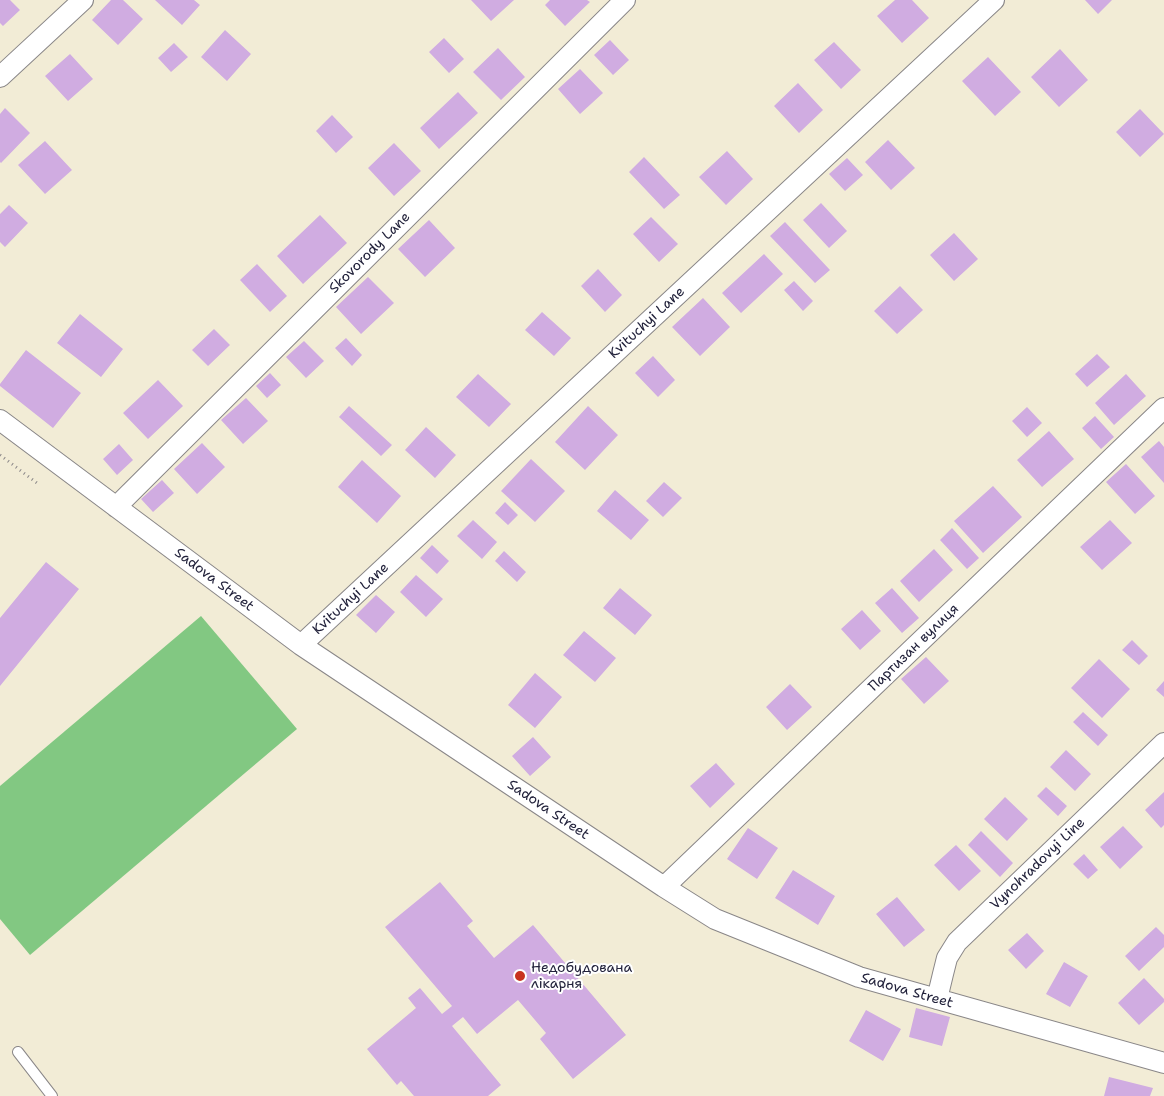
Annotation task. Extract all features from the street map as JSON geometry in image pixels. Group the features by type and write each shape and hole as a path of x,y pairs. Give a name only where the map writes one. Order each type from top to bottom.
{"street":[{"path":"0,76 82,0"},
{"name":"Skovorody Lane","path":"116,507 624,0"},
{"name":"Kvituchyi Lane","path":"301,645 994,0"},
{"name":"Партизан вулиця","path":"664,887 1164,408"},
{"name":"Sadova Street","path":"0,420 301,645 715,919 859,977 1164,1063"},
{"name":"Vynohradovyi Line","path":"938,1000 947,958 957,942 1164,743"}],"lane":[{"path":"18,1052 52,1096"}],"path":[{"path":"0,454 37,483"}],"green space":[{"path":"201,616 297,729 30,955 0,919 0,786"}],"building":[{"path":"0,0 10,0 20,10 3,26 0,23"},
{"path":"111,0 123,0 143,19 118,45 92,20"},
{"path":"155,0 194,0 200,5 182,25"},
{"path":"471,0 514,0 491,21"},
{"path":"550,0 587,0 590,2 565,26 545,5"},
{"path":"895,0 912,0 929,18 902,43 877,16"},
{"path":"1085,0 1112,0 1098,14"},
{"path":"225,30 251,54 227,81 201,57"},
{"path":"444,38 464,59 449,73 429,52"},
{"path":"610,40 629,60 613,75 594,55"},
{"path":"834,42 861,70 841,89 814,60"},
{"path":"174,43 188,57 171,72 158,58"},
{"path":"498,48 525,77 501,100 473,72"},
{"path":"1060,49 1088,80 1059,107 1031,77"},
{"path":"70,54 93,79 68,101 45,76"},
{"path":"988,57 1021,92 995,116 962,81"},
{"path":"580,69 603,93 580,114 558,89"},
{"path":"798,83 823,110 799,133 774,106"},
{"path":"458,92 478,113 439,149 420,128"},
{"path":"5,108 30,133 1,163 0,114"},
{"path":"1140,109 1164,134 1140,157 1116,132"},
{"path":"332,115 353,137 336,153 316,131"},
{"path":"888,140 915,168 891,190 865,162"},
{"path":"45,141 72,170 45,194 18,165"},
{"path":"394,143 421,171 394,196 368,168"},
{"path":"727,151 753,179 726,205 699,177"},
{"path":"644,157 680,195 664,209 629,172"},
{"path":"847,158 863,175 845,191 829,174"},
{"path":"821,203 847,231 829,248 803,220"},
{"path":"9,205 28,223 5,247 0,242 0,214"},
{"path":"320,215 347,243 303,284 277,256"},
{"path":"651,217 678,244 659,262 633,234"},
{"path":"429,220 455,248 425,277 398,249"},
{"path":"785,222 830,270 815,283 770,236"},
{"path":"954,233 978,259 954,281 930,255"},
{"path":"764,254 783,274 741,313 722,293"},
{"path":"257,264 287,296 270,312 240,280"},
{"path":"598,269 622,295 605,312 581,286"},
{"path":"368,277 394,303 361,334 336,307"},
{"path":"794,281 813,301 803,311 784,290"},
{"path":"900,286 923,310 897,334 874,311"},
{"path":"703,298 730,327 700,356 672,327"},
{"path":"542,312 571,338 554,356 525,330"},
{"path":"80,314 123,349 101,377 57,343"},
{"path":"214,329 230,345 208,366 192,350"},
{"path":"346,338 362,355 352,366 335,348"},
{"path":"304,341 324,361 306,378 286,357"},
{"path":"26,350 81,393 53,428 0,386"},
{"path":"1097,354 1110,367 1087,387 1075,374"},
{"path":"653,356 675,380 658,397 635,373"},
{"path":"270,373 281,385 267,398 256,386"},
{"path":"478,374 511,404 489,427 456,397"},
{"path":"1126,374 1146,396 1114,425 1095,403"},
{"path":"158,380 183,406 148,439 123,413"},
{"path":"246,398 268,421 243,444 221,420"},
{"path":"349,406 392,445 381,456 339,417"},
{"path":"588,406 618,435 585,470 555,442"},
{"path":"1027,407 1042,423 1027,437 1012,421"},
{"path":"1095,416 1114,437 1101,449 1082,428"},
{"path":"426,427 456,455 435,478 405,450"},
{"path":"1049,431 1074,459 1042,487 1017,460"},
{"path":"1159,441 1164,447 1164,483 1141,457"},
{"path":"202,443 225,467 197,494 174,469"},
{"path":"119,444 133,460 117,475 103,459"},
{"path":"531,459 565,491 535,522 501,491"},
{"path":"362,460 401,496 377,523 338,487"},
{"path":"1126,464 1155,496 1135,514 1106,482"},
{"path":"162,480 174,493 153,512 141,499"},
{"path":"664,482 682,498 663,517 646,501"},
{"path":"993,486 1022,517 983,553 954,521"},
{"path":"615,490 649,520 631,540 597,511"},
{"path":"505,502 518,515 508,525 495,513"},
{"path":"473,520 497,542 482,559 457,536"},
{"path":"1110,520 1132,543 1102,570 1080,547"},
{"path":"952,528 979,558 967,569 940,540"},
{"path":"432,545 449,561 437,574 420,558"},
{"path":"934,549 953,570 919,602 900,581"},
{"path":"504,551 526,572 517,582 495,561"},
{"path":"46,562 79,589 0,686 0,618"},
{"path":"416,575 443,599 426,617 400,592"},
{"path":"620,588 652,615 635,635 603,608"},
{"path":"892,588 919,618 902,633 875,603"},
{"path":"376,595 395,612 376,633 356,615"},
{"path":"862,610 881,631 860,650 841,629"},
{"path":"584,631 616,658 595,682 563,655"},
{"path":"1132,640 1148,656 1139,665 1122,650"},
{"path":"926,657 949,681 924,704 901,679"},
{"path":"1099,659 1130,689 1102,718 1071,688"},
{"path":"535,673 562,697 535,728 508,705"},
{"path":"1164,681 1164,697 1156,690"},
{"path":"790,684 812,707 787,730 766,707"},
{"path":"1083,712 1108,735 1098,746 1073,722"},
{"path":"533,737 551,757 530,776 512,756"},
{"path":"1066,750 1091,774 1075,791 1050,767"},
{"path":"716,763 735,784 710,808 690,786"},
{"path":"1046,787 1067,806 1058,816 1037,796"},
{"path":"1164,792 1164,825 1161,828 1145,810"},
{"path":"1005,797 1028,819 1007,841 984,819"},
{"path":"1123,826 1143,847 1120,869 1100,847"},
{"path":"748,828 778,848 757,879 727,859"},
{"path":"981,831 1013,863 1000,877 968,845"},
{"path":"956,845 981,871 959,891 934,865"},
{"path":"1084,854 1098,870 1088,879 1073,864"},
{"path":"793,870 835,896 818,925 775,898"},
{"path":"440,882 473,921 467,926 494,958 533,925 626,1035 573,1079 540,1039 546,1033 518,1000 477,1034 463,1017 452,1026 501,1085 488,1096 414,1096 401,1081 397,1085 367,1049 416,1008 408,998 420,988 442,1014 452,1006 385,927"},
{"path":"897,897 925,930 904,947 876,914"},
{"path":"1156,927 1164,935 1164,947 1139,971 1125,956"},
{"path":"1027,933 1044,951 1026,969 1008,950"},
{"path":"1064,962 1088,976 1070,1007 1046,994"},
{"path":"1144,978 1164,999 1164,1002 1139,1025 1118,1003"},
{"path":"916,1008 950,1017 942,1046 909,1037"},
{"path":"866,1010 901,1029 883,1061 849,1041"},
{"path":"1109,1077 1153,1088 1150,1096 1104,1096"}],"place":[{"name":"Недобудована лікарня","path":"520,976"}]}
